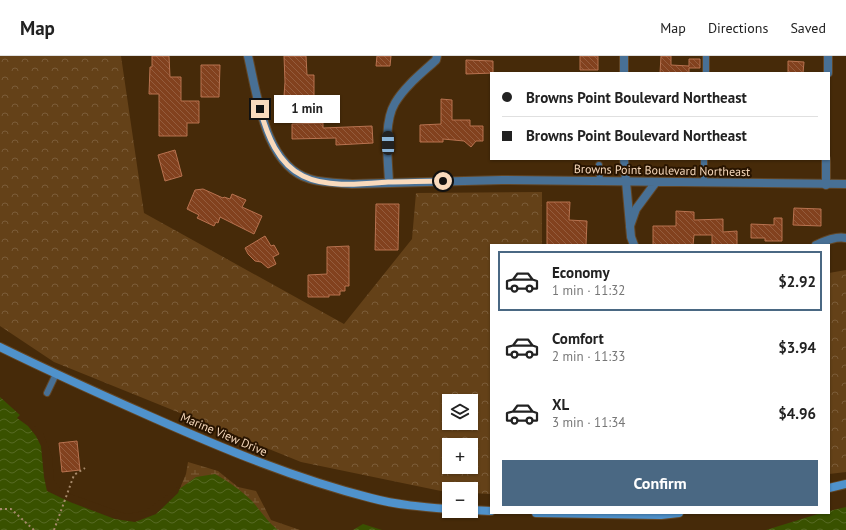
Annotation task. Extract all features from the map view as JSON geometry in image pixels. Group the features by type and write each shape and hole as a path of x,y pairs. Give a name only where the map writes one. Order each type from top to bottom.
{"main road":[{"name":"Marine View Drive","path":"0,347 56,374 193,435 271,466 372,498 393,503 442,508"},
{"path":"830,488 846,484"},
{"path":"478,510 490,511"},
{"path":"598,514 670,514"}],"street":[{"name":"Browns Point Boulevard Northeast","path":"248,56 264,122 271,142 286,164 302,176 310,179 352,184 470,180 704,182 826,185 846,184"},
{"path":"389,182 388,130 392,108 401,94 436,60 437,56"},
{"path":"624,56 624,72"},
{"path":"828,56 828,72"},
{"path":"624,160 631,238 634,244"},
{"path":"826,160 826,185"},
{"path":"630,226 636,209 656,182"},
{"path":"819,244 842,237 846,238"}],"lane":[{"path":"706,56 706,72"},
{"path":"704,160 704,182"},
{"path":"599,165 600,182"},
{"path":"47,393 56,374"}],"path":[{"path":"54,530 74,475 85,468"},
{"path":"0,510 12,509 34,530"}],"green space":[{"path":"0,56 121,56 144,213 344,324 412,239 416,193 542,192 542,244 490,244 490,494 478,493 478,482 442,482 442,491 301,462 54,362 0,326"},
{"path":"846,270 846,472 830,474 830,273"},
{"path":"188,462 218,471 238,487 256,491 271,520 300,530 123,530 178,493 186,474"}],"water":[{"path":"0,397 41,434 52,480 61,493 126,516 146,513 196,477 215,474 235,486 253,502 278,530 0,530"},
{"path":"846,507 846,530 766,530 818,514 830,514 830,511"},
{"path":"363,524 382,530 353,530"}],"pier":[{"path":"21,414 43,433 52,456 54,480 62,491 126,514 145,511 181,485 178,493 156,514 135,522 115,519 70,502 47,491 41,446 36,436 28,426 17,418"}],"building":[{"path":"152,56 169,56 170,77 181,77 181,101 199,101 199,123 187,123 187,136 159,136 159,94 149,94"},
{"path":"284,56 306,56 307,75 314,75 314,96 284,96"},
{"path":"377,56 391,56 390,66 376,66"},
{"path":"580,56 598,56 598,70 580,70"},
{"path":"661,56 671,56 671,65 689,66 689,59 700,59 700,68 689,68 689,72 660,72"},
{"path":"466,60 493,61 493,72 466,74"},
{"path":"788,61 804,62 803,72 788,72"},
{"path":"201,65 220,65 219,97 201,97"},
{"path":"441,99 452,100 452,120 470,120 470,126 483,126 483,141 476,141 471,147 464,141 443,139 443,142 420,142 420,125 441,124"},
{"path":"323,123 323,128 372,126 373,143 336,145 336,138 292,139 292,124"},
{"path":"175,150 182,176 165,181 158,155"},
{"path":"203,189 223,198 230,199 232,194 246,200 242,207 262,216 254,234 220,217 218,223 216,222 214,226 197,218 199,215 187,209 195,190"},
{"path":"547,202 570,202 569,220 587,221 586,244 547,244"},
{"path":"376,204 399,204 398,250 375,250"},
{"path":"794,208 821,209 821,226 793,225"},
{"path":"676,211 694,212 694,220 723,219 723,232 737,231 737,244 712,244 712,235 694,235 693,244 653,244 653,226 676,226"},
{"path":"774,218 782,218 782,241 765,241 765,238 751,238 751,224 774,225"},
{"path":"265,236 271,246 274,245 279,254 273,257 276,264 268,268 261,262 255,261 248,254 245,248"},
{"path":"349,246 349,286 345,286 345,291 340,291 340,295 329,295 329,297 308,297 308,275 327,274 327,247"},
{"path":"77,441 80,470 62,472 59,443"}],"route":[{"path":"260,109 271,142 279,155 286,164 302,176 328,182 352,184 443,181"}]}
